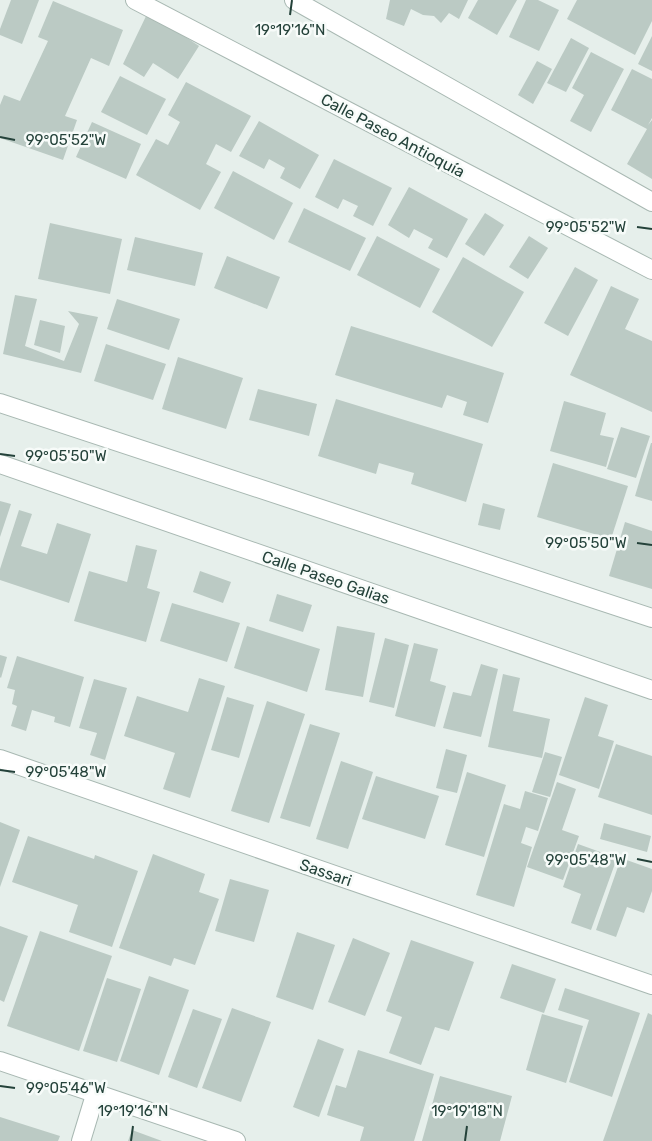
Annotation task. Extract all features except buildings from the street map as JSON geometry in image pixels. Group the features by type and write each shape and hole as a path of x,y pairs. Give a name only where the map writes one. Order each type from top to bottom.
{"street":[{"path":"294,0 652,202"},
{"name":"Calle Paseo Antioquía","path":"138,1 652,270"},
{"path":"0,403 652,618"},
{"name":"Calle Paseo Galias","path":"0,464 652,690"},
{"name":"Sassari","path":"0,759 652,985"},
{"path":"0,1061 236,1141"},
{"path":"81,1141 95,1095"}]}
